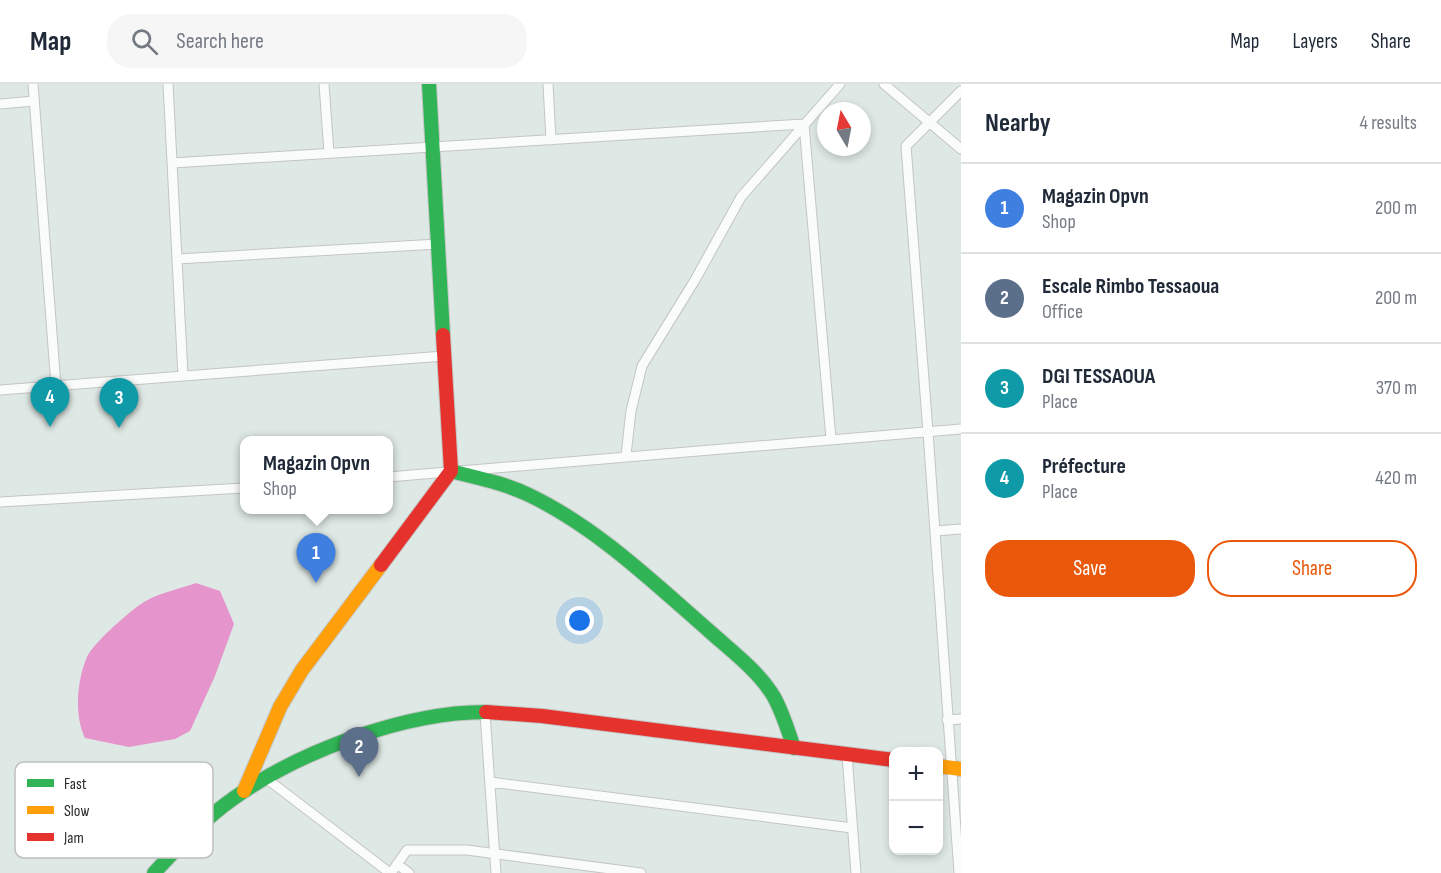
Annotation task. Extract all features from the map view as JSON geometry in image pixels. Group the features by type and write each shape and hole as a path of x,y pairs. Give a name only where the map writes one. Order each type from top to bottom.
{"main road":[{"path":"244,791 280,707 302,670 451,471 429,84"},
{"path":"451,471 503,484 555,510 609,546 721,642 764,684 782,714 794,748"},
{"path":"213,818 244,791 322,751 373,733 423,719 456,713 550,717 889,759"},
{"path":"154,873 168,858"}],"street":[{"path":"33,84 56,386"},
{"path":"168,84 183,376"},
{"path":"324,84 329,153"},
{"path":"548,84 551,140"},
{"path":"626,455 631,411 642,366 695,280 741,197 840,84"},
{"path":"884,84 961,149"},
{"path":"959,873 906,146 961,91"},
{"path":"0,104 34,101"},
{"path":"172,163 804,124"},
{"path":"804,124 831,439"},
{"path":"177,259 438,244"},
{"path":"0,390 444,356"},
{"path":"393,477 626,455 961,429"},
{"path":"0,502 240,488"},
{"path":"935,531 961,529"},
{"path":"485,713 496,873"},
{"path":"947,720 961,719"},
{"path":"847,755 856,873"},
{"path":"267,778 390,873 407,850 467,850 641,873"},
{"path":"490,782 852,828"},
{"path":"397,864 409,873"}],"shaded area":[{"path":"196,583 220,591 234,624 215,676 190,731 175,739 129,747 85,738 79,719 78,698 81,676 91,651 113,627 144,602"}],"traffic: fast":[{"path":"429,84 443,335"},
{"path":"451,471 500,484 529,495 554,508 623,556 752,669 777,703 794,748"},
{"path":"213,814 260,781 321,750 354,737 422,719 486,712"},
{"path":"154,873 168,858"}],"traffic: slow":[{"path":"244,791 280,707 302,670 381,565"},
{"path":"943,767 961,769"}],"traffic: jam":[{"path":"381,565 451,471 443,335"},
{"path":"486,712 542,716 889,759"}],"place":[{"name":"Préfecture","path":"50,427"},
{"name":"DGI TESSAOUA","path":"119,428"},
{"name":"Magazin Opvn","path":"316,583"},
{"name":"Escale Rimbo Tessaoua","path":"359,777"}]}
